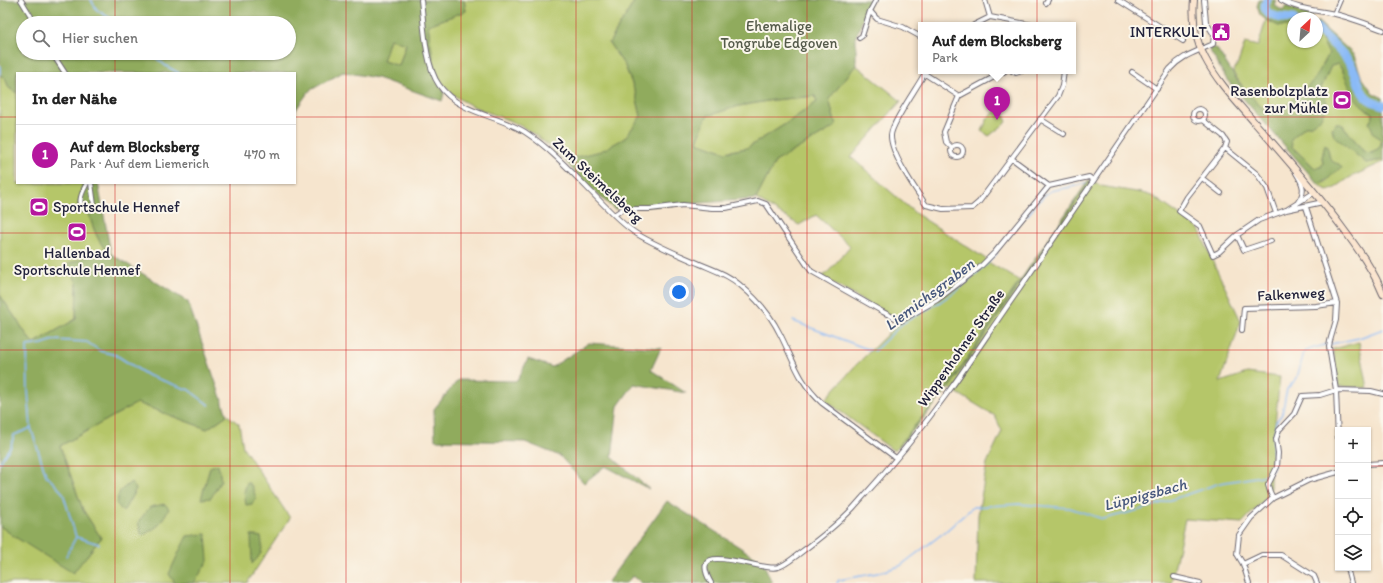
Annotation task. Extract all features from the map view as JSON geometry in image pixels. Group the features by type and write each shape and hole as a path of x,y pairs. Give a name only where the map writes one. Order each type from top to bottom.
{"main road":[{"path":"1194,0 1193,19 1200,49 1219,81 1323,202 1363,256 1383,294"}],"street":[{"path":"21,0 31,16"},
{"name":"Zum Steimelsberg","path":"421,0 429,61 433,74 447,95 465,107 514,126 541,144 563,163 614,215 636,233 677,254 725,275 740,284 768,314 780,334 798,373 813,396 896,458"},
{"path":"859,38 862,36 870,11 876,0"},
{"path":"985,0 990,17"},
{"path":"1118,0 1183,41"},
{"name":"Wippenhohner Straße","path":"711,583 705,572 705,567 712,559 732,559 770,569 778,568 785,564 838,523 896,458 950,389 1174,65 1183,58 1213,44 1214,35 1206,22 1204,0"},
{"path":"1281,0 1300,8 1358,20 1383,30"},
{"path":"1334,14 1340,0"},
{"path":"870,11 877,19 903,27 918,35"},
{"path":"980,22 990,17 1016,22"},
{"path":"57,60 64,72"},
{"path":"1132,72 1157,89"},
{"path":"925,74 895,122 891,135 896,155 926,205 943,209 972,208 979,202 1058,96 1062,86 1064,74"},
{"path":"929,74 959,96"},
{"path":"952,147 946,142 944,132 959,96 999,74"},
{"path":"1040,119 1064,134"},
{"path":"1203,120 1227,142 1225,148 1187,197 1180,210 1200,226 1213,255 1219,252 1237,235 1259,220 1286,210 1315,192"},
{"path":"1225,148 1257,174 1267,188 1276,214"},
{"path":"1285,156 1301,181 1304,192 1303,196 1298,202"},
{"path":"1011,158 1049,186"},
{"path":"614,215 623,209 650,209 683,205 726,208 758,201 766,204 811,271 901,321 938,300 984,264 1049,186 1088,177 1094,180"},
{"path":"1202,178 1221,194"},
{"path":"86,184 80,200 80,206 83,209 94,205 91,184"},
{"path":"1286,210 1306,207 1323,202"},
{"path":"1306,207 1337,303 1336,320 1329,347 1336,390 1337,427"},
{"path":"1237,235 1244,250 1271,241"},
{"name":"Falkenweg","path":"1242,330 1244,308 1316,306 1337,303"},
{"path":"1273,498 1268,485 1277,467 1278,453 1276,439 1280,430 1294,414 1302,396 1320,395 1336,390 1371,391 1383,394"},
{"path":"1371,464 1383,463"},
{"path":"1249,583 1243,564 1237,554 1239,536 1251,518 1273,498 1309,480 1335,473"},
{"path":"1243,564 1262,555 1281,554 1314,576 1317,583"},
{"path":"1348,571 1351,583"},
{"path":"1174,577 1200,583"}],"green space":[{"path":"0,0 464,0 466,11 428,25 434,64 444,93 442,101 377,78 343,72 309,91 296,110 296,72 16,72 16,92 9,88 5,78 0,75","holes":["390,39 406,44 399,66 383,61"]},
{"path":"464,0 631,0 634,2 609,43 625,66 635,91 641,116 625,138 602,151 564,160 541,139 526,129 466,103 455,96 445,87 438,76 431,51 428,25 466,11"},
{"name":"Ehemalige Tongrube Edgoven","path":"631,0 871,0 856,36 856,65 829,99 836,126 775,162 756,199 614,209 587,185 564,160 601,151 625,138 641,116 635,91 625,66 609,43 634,2","holes":["815,96 817,102 747,148 725,152 697,142 707,116 739,106 773,100"]},
{"path":"1259,0 1276,0 1274,5 1283,11 1286,6 1302,12 1287,12 1287,26 1279,26 1266,20 1260,15 1257,6"},
{"path":"1266,20 1279,26 1287,26 1287,48 1323,48 1323,42 1329,54 1315,80 1281,111 1271,112 1262,108 1253,99 1233,72 1245,43 1258,46"},
{"path":"1323,27 1354,55 1361,76 1373,93 1383,98 1383,160 1366,163 1334,136 1332,128 1336,123 1341,123 1364,152 1372,153 1381,145 1381,140 1374,134 1369,122 1373,117 1373,113 1356,99 1338,64 1331,66 1321,88 1327,103 1321,118 1311,125 1305,126 1291,139 1292,147 1315,168 1321,167 1323,163 1322,157 1325,144 1332,161 1339,164 1342,168 1319,185 1227,80 1209,49 1214,47 1217,49 1239,83 1264,110 1274,113 1281,110 1314,80 1329,54 1323,42"},
{"path":"390,39 406,43 399,66 383,61"},
{"path":"1338,64 1367,110 1373,113 1374,134 1381,140 1381,145 1377,150 1371,153 1364,152 1341,123 1366,163 1383,160 1383,162 1349,178 1335,188 1327,190 1319,185 1326,182 1334,172 1333,163 1328,156 1322,157 1323,163 1321,167 1315,168 1292,147 1291,139 1305,126 1311,125 1327,103 1321,88 1331,66"},
{"path":"856,65 901,101 851,157 915,213 986,259 988,262 1020,281 948,386 894,451 825,400 855,366 900,322 822,277 830,270 850,246 816,215 799,225 756,199 775,162 836,126 829,99"},
{"name":"Sportschule Hennef","path":"0,75 5,78 9,88 16,92 16,184 84,184 78,205 79,212 88,210 97,236 105,249 77,283 76,319 33,344 0,295"},
{"path":"816,96 817,102 747,148 725,152 697,142 706,116 739,106 773,100"},
{"path":"1001,107 1007,122 989,136 982,131 988,118"},
{"path":"1088,181 1095,182 1101,186 1152,196 1199,229 1241,321 1220,382 1247,373 1280,377 1270,470 1270,494 1242,523 1185,519 1171,583 976,583 978,515 987,463 1002,431 995,416 949,388 1089,183"},
{"path":"1088,181 1089,183 949,388 900,446 897,447 948,386"},
{"path":"84,184 98,184 111,254 188,302 227,415 207,429 137,403 60,446 83,510 101,538 73,573 0,526 0,295 33,344 76,319 77,283 68,264 105,249 97,236 88,211 79,212 78,205"},
{"path":"1359,342 1368,388 1339,386 1333,349"},
{"path":"589,343 661,348 651,370 686,393 634,384 618,406 612,457 649,489 605,466 584,483 560,456 525,442 435,440 434,409 458,380 517,381 528,359 552,367"},
{"path":"137,403 207,429 227,415 239,424 243,447 290,518 247,583 0,583 0,526 15,537 86,557 101,538 83,510 60,446"},
{"path":"218,464 221,480 211,498 201,499 210,467"},
{"path":"131,482 136,489 123,512 116,503 120,491"},
{"path":"247,482 252,486 256,498 252,504 246,505 244,492"},
{"path":"667,501 763,562 772,583 642,583 633,576 626,583 607,583"},
{"path":"165,504 169,509 158,526 142,536 138,522 150,507"},
{"path":"206,534 208,561 194,583 175,583 169,574 187,536"},
{"path":"251,535 261,537 262,545 260,555 252,564"}],"waterway":[{"path":"91,0 97,10 107,16"},
{"path":"1267,0 1265,6 1268,13 1272,16 1287,18"},
{"path":"1323,34 1338,48 1349,62 1360,88 1367,98 1383,105"},
{"path":"159,60 177,72"},
{"path":"0,66 0,74"},
{"name":"Liemichsgraben","path":"1027,216 1040,199 1050,191 1086,183"},
{"name":"Liemichsgraben","path":"874,351 903,323 940,302 957,290 986,265 997,253"},
{"name":"Liemichsgraben","path":"793,321 870,350"},
{"name":"Lüppigsbach","path":"1331,344 1359,338 1383,329"},
{"path":"99,544 76,537 63,493 46,475 31,428 27,346 42,344 54,340 87,342 100,351 116,355 147,375 189,390 209,405"},
{"name":"Lüppigsbach","path":"837,583 839,580 877,573 900,566 946,531 973,507 1019,504 1070,508 1103,519 1147,508 1220,483 1268,475 1274,463 1273,438 1276,422 1282,414 1287,389 1297,378 1304,352 1328,344"},
{"path":"0,463 11,446 14,435 31,428"},
{"path":"66,556 76,537"}],"place":[{"name":"INTERKULT","path":"1221,32"},
{"name":"Rasenbolzplatz zur Mühle","path":"1342,100"},
{"name":"Auf dem Blocksberg","path":"997,120"},
{"name":"Sportschule Hennef","path":"39,207"},
{"name":"Hallenbad Sportschule Hennef","path":"77,232"}]}
